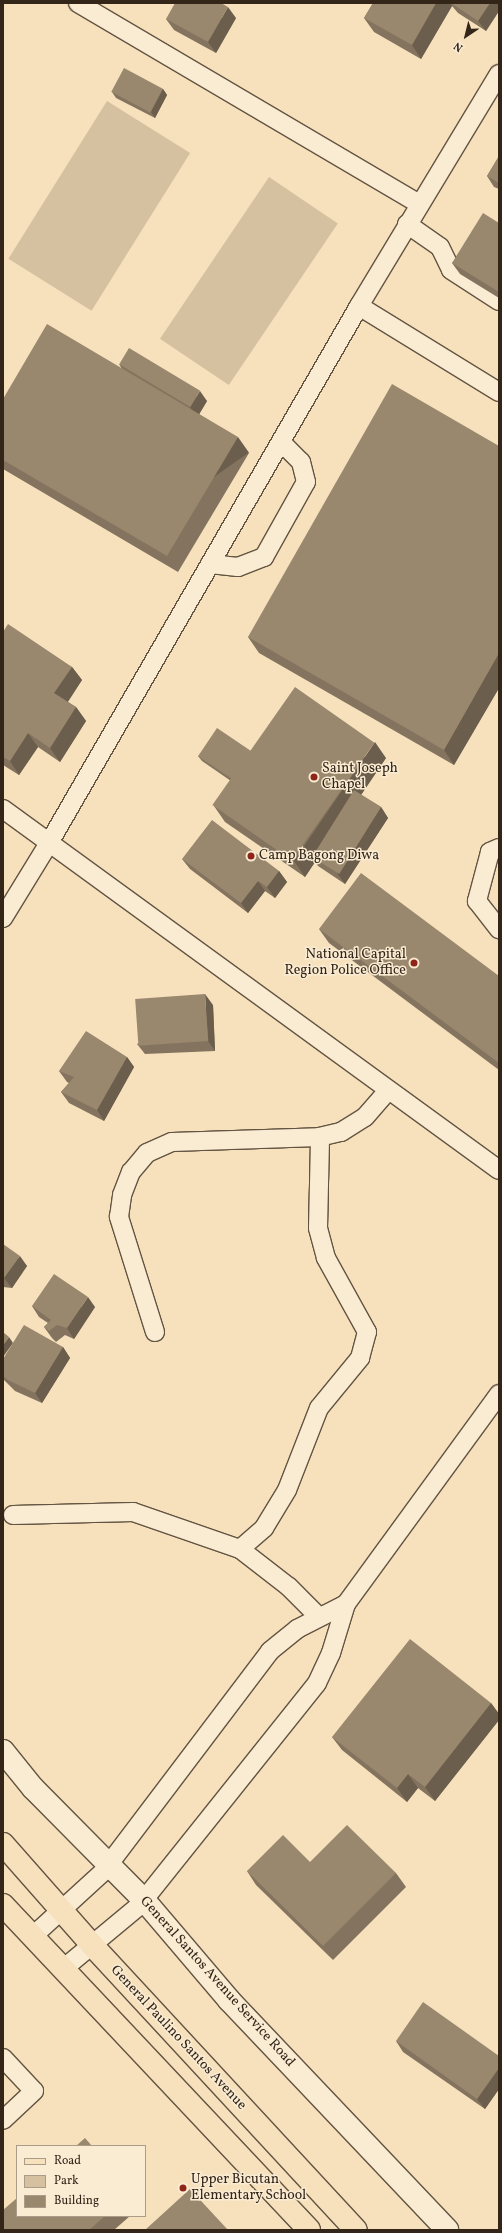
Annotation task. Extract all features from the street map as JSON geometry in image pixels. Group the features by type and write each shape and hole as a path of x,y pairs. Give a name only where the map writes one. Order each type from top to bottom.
{"main road":[{"name":"General Paulino Santos Avenue","path":"3,1844 92,1945 356,2230"},
{"path":"3,1904 309,2230"}],"street":[{"name":"General Santos Avenue Service Road","path":"3,1751 33,1788 144,1900 229,2000 446,2230"}],"lane":[{"path":"78,3 419,204"},
{"path":"3,918 49,843 359,306 419,204 499,74"},
{"path":"408,224 440,247 451,270 499,301"},
{"path":"359,306 499,392"},
{"path":"210,564 238,567 264,557 306,482 301,462 281,442"},
{"path":"3,809 388,1091 499,1170"},
{"path":"499,848 490,852 477,901 499,929"},
{"path":"155,1332 119,1217 122,1195 129,1178 147,1153 172,1142 320,1137 341,1132 365,1117 388,1091"},
{"path":"240,1548 264,1528 287,1490 319,1408 360,1358 368,1332 326,1258 318,1228 320,1137"},
{"path":"64,1969 127,1917 144,1900 317,1683 331,1653 346,1604 499,1394"},
{"path":"13,1515 133,1512 240,1548 289,1587 319,1616"},
{"path":"33,1936 62,1911 108,1864 270,1651 297,1629 319,1616 346,1604"},
{"path":"3,2058 34,2091 32,2095 3,2120"}],"green space":[{"path":"107,101 190,153 92,311 8,259"},
{"path":"269,177 338,223 229,385 160,339"}],"building":[{"path":"175,3 221,3 228,7 208,42 166,19"},
{"path":"373,3 436,3 412,45 364,18"},
{"path":"451,3 490,3 478,21"},
{"path":"124,68 163,89 150,112 111,92"},
{"path":"499,156 499,183 487,176"},
{"path":"483,213 499,223 499,292 452,263"},
{"path":"47,324 238,437 167,556 3,460 3,399"},
{"path":"129,348 200,391 190,407 119,364"},
{"path":"392,384 499,446 499,653 444,750 248,637"},
{"path":"8,624 72,667 54,693 76,707 50,748 28,733 10,761 3,757 3,632"},
{"name":"Saint Joseph Chapel","path":"295,687 374,743 292,861 212,805"},
{"path":"217,728 251,751 232,779 198,756"},
{"path":"354,790 381,807 339,874 312,857"},
{"path":"212,820 279,871 267,887 258,881 241,903 182,859"},
{"name":"National Capital Region Police Office","path":"361,873 499,976 499,1063 319,929"},
{"path":"205,994 208,1041 138,1046 135,999"},
{"path":"86,1031 127,1057 97,1110 61,1092 74,1077 59,1071"},
{"path":"3,1244 20,1256 4,1278 3,1278"},
{"path":"54,1274 88,1297 67,1328 57,1325 49,1331 44,1327 51,1320 32,1306"},
{"path":"24,1325 63,1347 35,1393 3,1376 3,1359"},
{"path":"3,1332 9,1337 3,1345"},
{"path":"410,1639 491,1703 425,1787 408,1774 397,1788 332,1737"},
{"path":"347,1825 396,1873 323,1946 247,1871 283,1835 310,1862"},
{"path":"423,2002 499,2056 499,2068 477,2099 396,2041"},
{"path":"85,2138 91,2145 77,2145"},
{"path":"190,2189 228,2230 145,2230"},
{"path":"16,2199 16,2217 104,2217 89,2230 3,2230 3,2210"}],"place":[{"name":"Saint Joseph Chapel","path":"314,777"},
{"name":"Camp Bagong Diwa","path":"251,856"},
{"name":"National Capital Region Police Office","path":"414,963"},
{"name":"Upper Bicutan Elementary School","path":"183,2188"}]}
